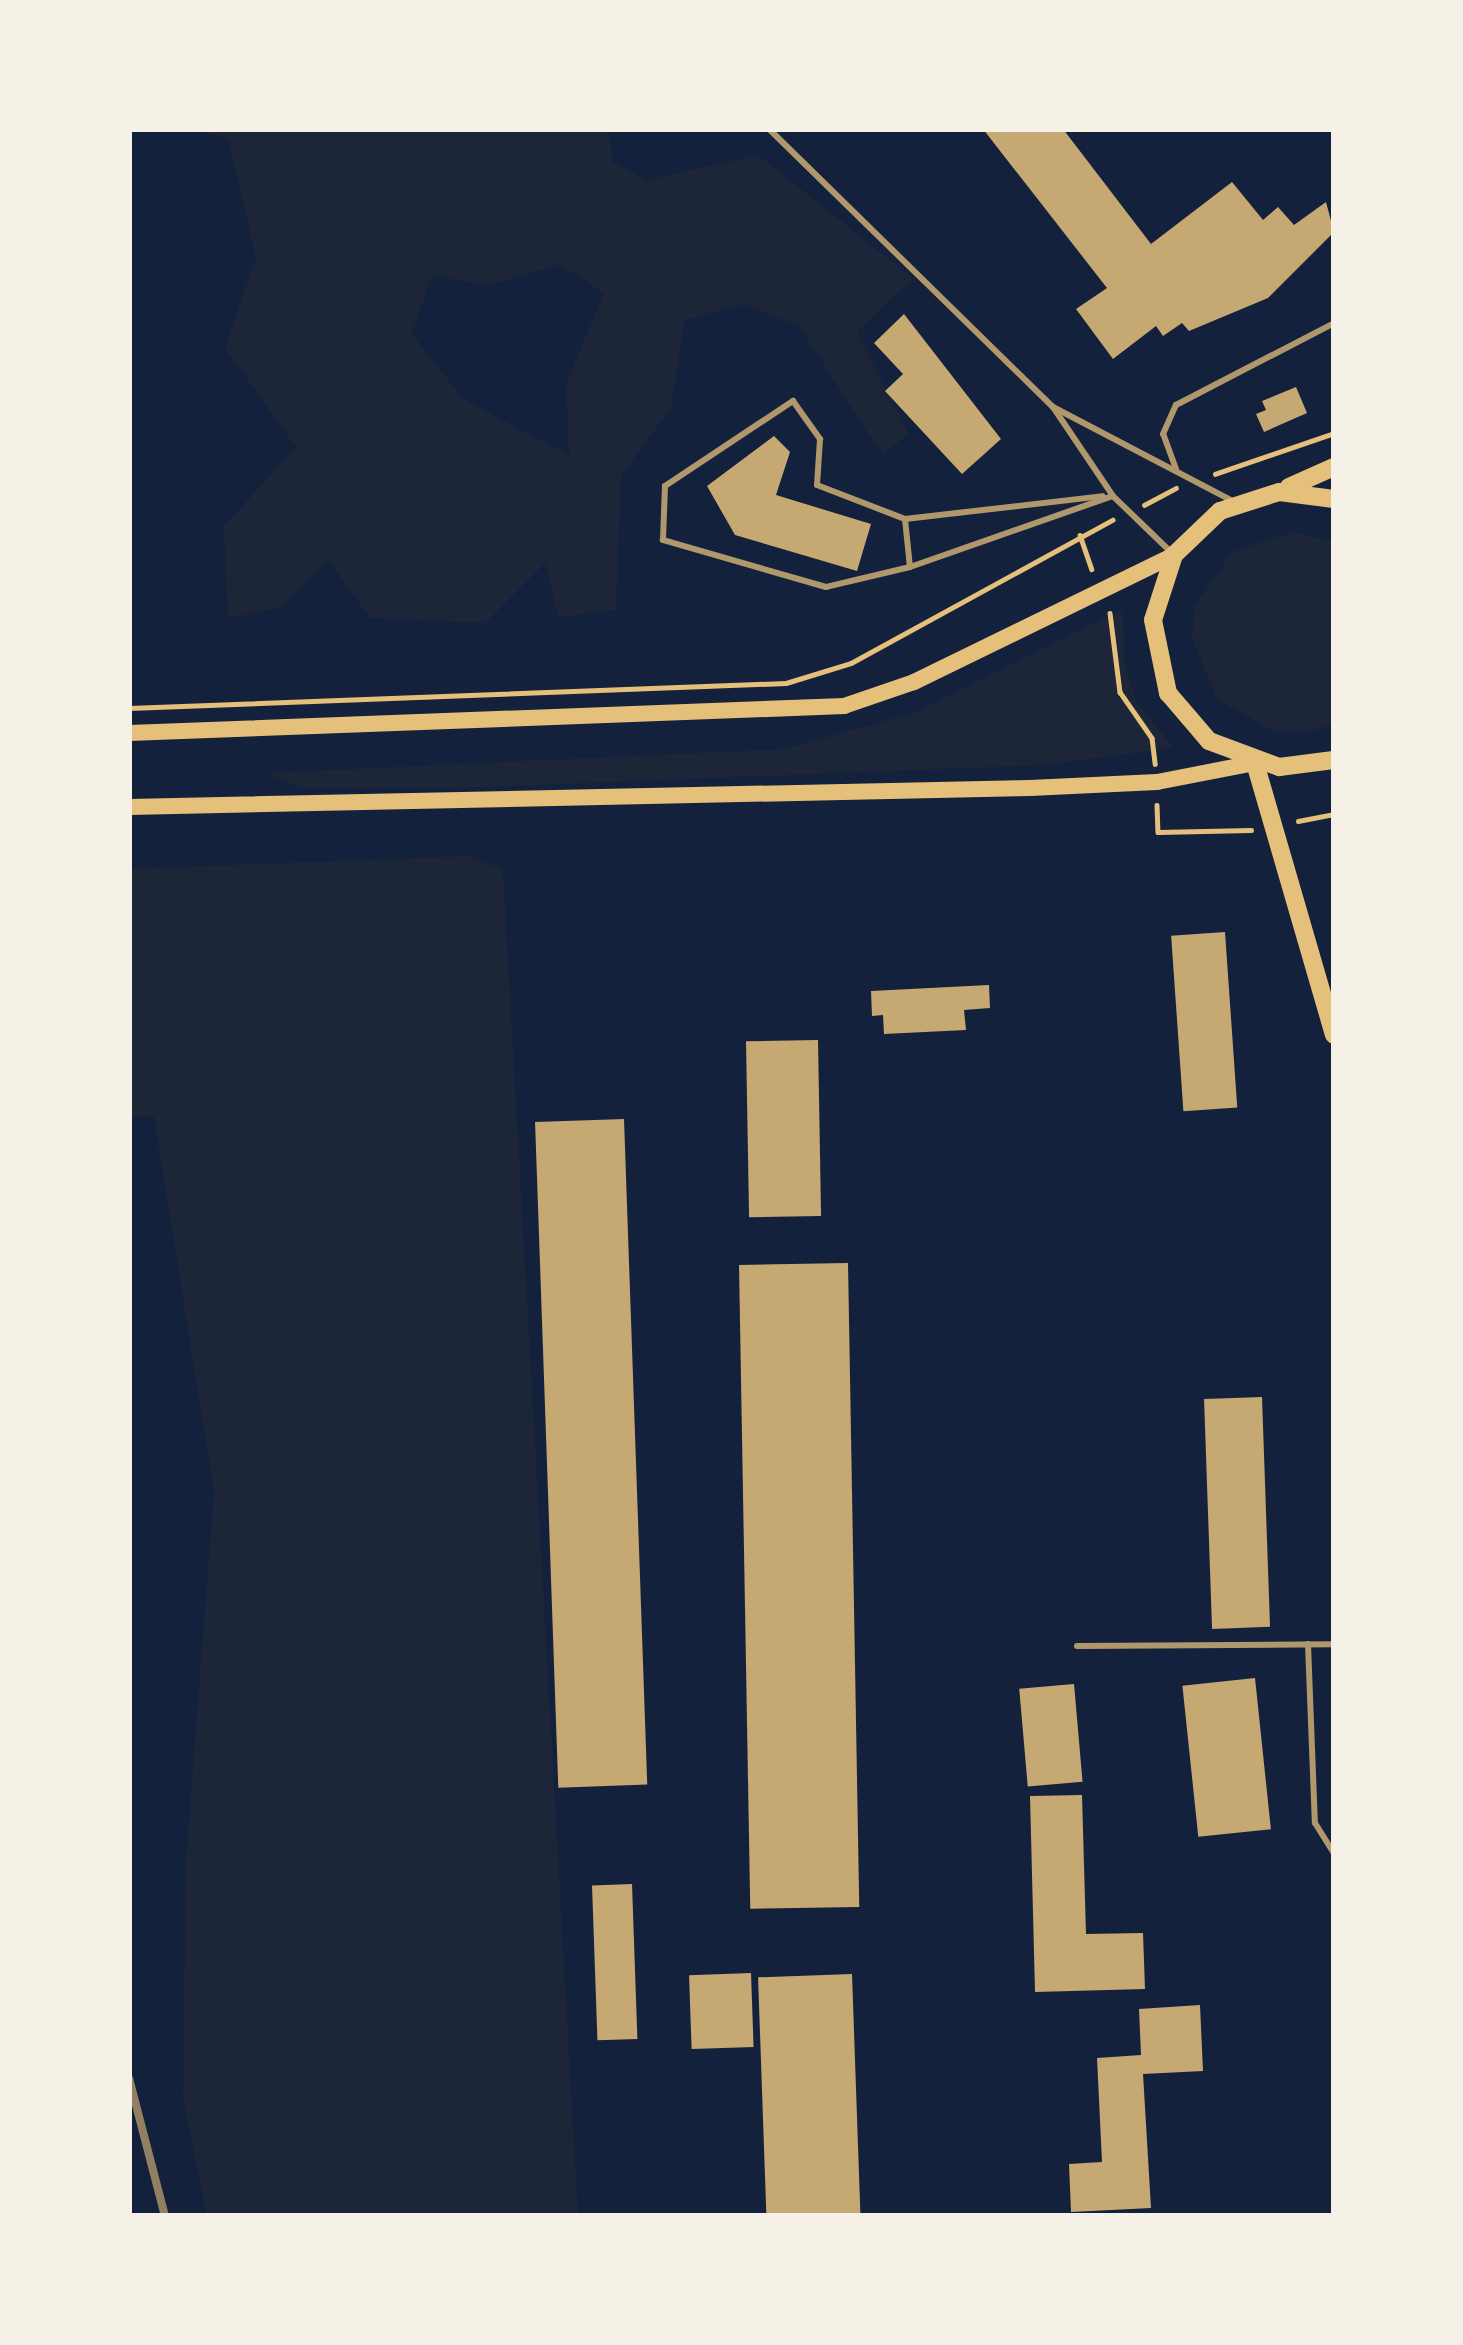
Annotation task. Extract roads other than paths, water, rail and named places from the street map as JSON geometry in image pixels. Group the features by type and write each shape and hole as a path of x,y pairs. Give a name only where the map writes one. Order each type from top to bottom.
{"main road":[{"path":"1334,467 1279,492 1236,502 1200,525 1174,555 1153,620 1159,669 1189,722 1255,763 1334,1036"},
{"path":"1279,492 1334,499"},
{"path":"129,733 844,706 914,682 1174,555"},
{"path":"129,807 1157,782 1255,763 1334,760"}],"lane":[{"path":"769,129 1053,407 1112,496 1134,510 1174,555"},
{"path":"1177,472 1162,434 1176,405 1334,323"},
{"path":"793,401 820,440 817,485 905,518 1112,496 910,567 826,587 663,540 664,486 793,401"},
{"path":"1053,407 1236,502"},
{"path":"905,518 910,567"},
{"path":"1308,1644 1315,1823 1334,1854"},
{"path":"1076,1646 1334,1644"}],"railway":[{"path":"129,2078 165,2216"}]}
